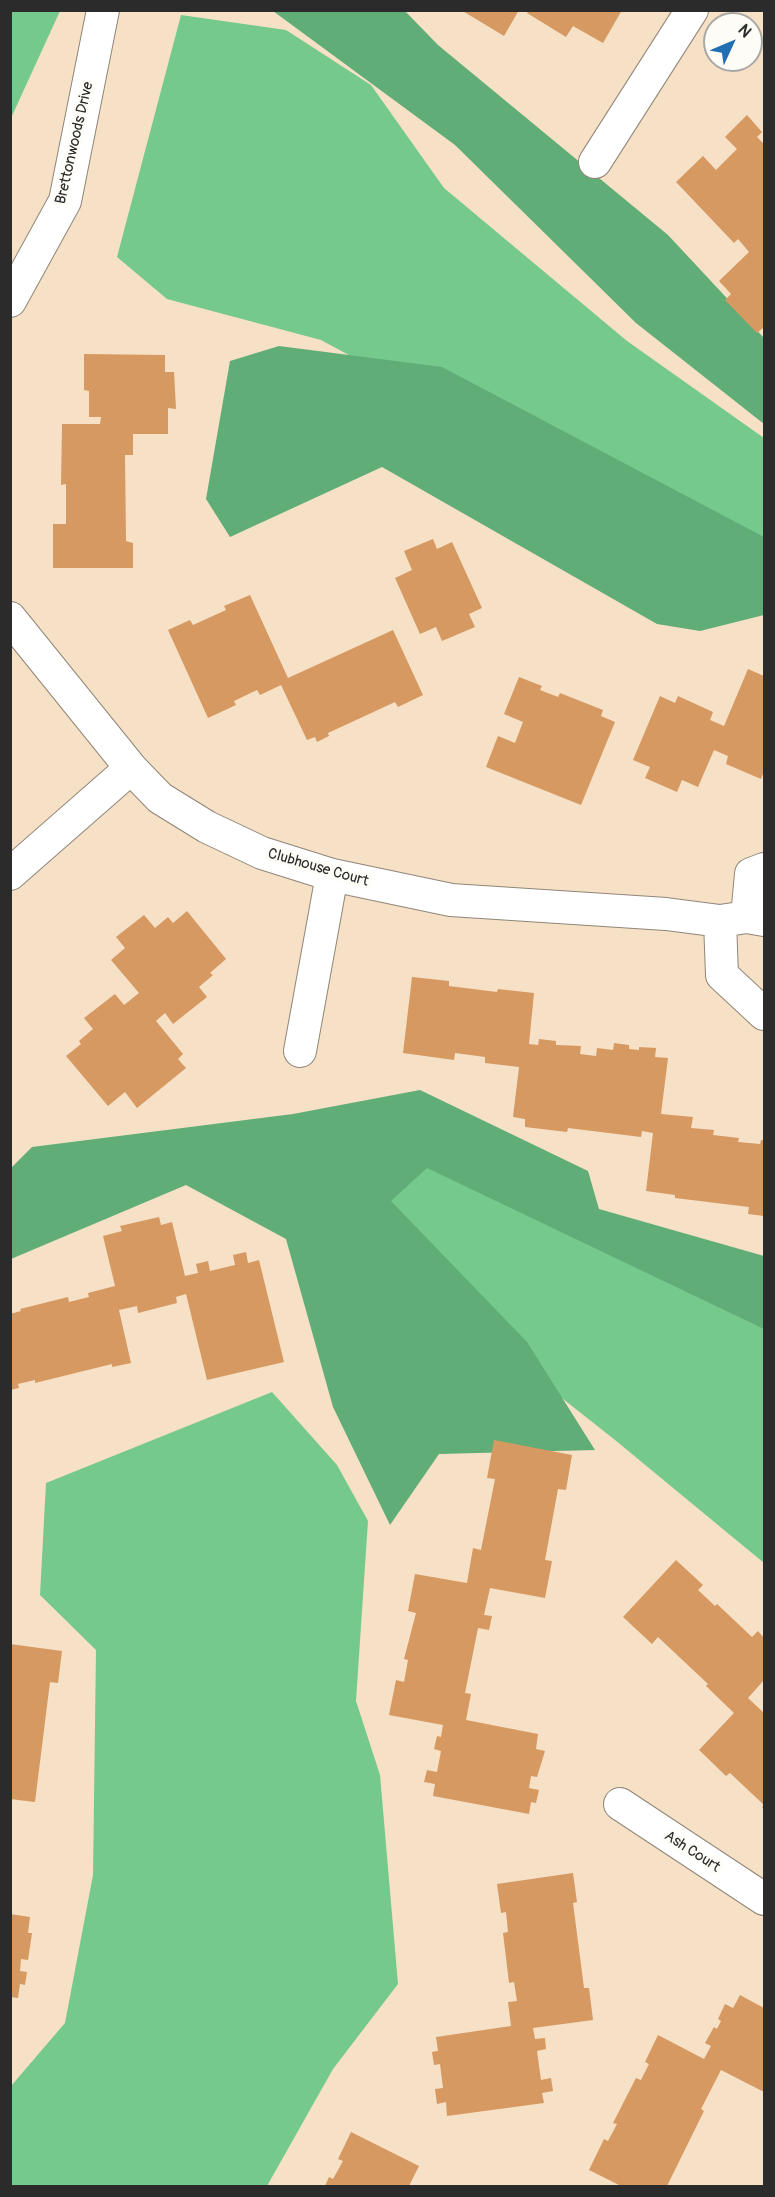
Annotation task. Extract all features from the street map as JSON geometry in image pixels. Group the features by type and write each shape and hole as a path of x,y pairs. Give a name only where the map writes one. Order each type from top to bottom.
{"street":[{"name":"Brettonwoods Drive","path":"10,301 65,201 103,10"},
{"path":"595,162 692,10"},
{"name":"Clubhouse Court","path":"10,618 131,768 160,798 207,827 262,853 332,875 451,900 744,919"},
{"path":"10,874 131,768"},
{"path":"765,869 751,874 744,919 722,975 765,1014"},
{"path":"300,1051 332,875"},
{"name":"Ash Court","path":"620,1804 765,1899"}],"green space":[{"path":"10,11 60,11 11,118"},
{"path":"273,11 405,11 438,45 668,235 764,338 764,424 636,323 455,145"},
{"path":"181,15 286,30 371,85 444,188 627,341 764,438 764,579 321,340 167,299 117,257"},
{"path":"279,346 442,367 764,537 764,615 700,631 657,624 382,467 230,537 206,499 230,361"},
{"path":"420,1090 588,1171 599,1209 764,1256 764,1329 427,1168 391,1201 527,1342 595,1450 439,1454 390,1525 333,1407 286,1239 186,1185 11,1259 11,1168 32,1147 293,1114"},
{"path":"401,1140 764,1303 764,1563 615,1440 391,1263 361,1166"},
{"path":"272,1392 337,1465 368,1521 356,1701 380,1775 398,1984 333,2069 267,2186 11,2186 11,2086 65,2023 93,1875 96,1650 40,1595 46,1483"}],"building":[{"path":"461,10 519,10 504,36"},
{"path":"529,10 622,10 603,43 573,26 566,37 527,13"},
{"path":"747,115 762,132 757,137 764,144 764,329 757,333 725,300 731,294 719,281 749,252 738,239 734,243 676,182 703,156 716,170 737,149 725,137"},
{"path":"84,354 165,355 165,372 174,372 176,409 168,408 168,434 133,434 133,455 125,455 126,541 133,543 133,568 53,568 53,524 66,524 66,484 61,485 62,424 100,424 101,417 89,417 89,391 84,390"},
{"path":"433,539 437,549 452,542 482,608 469,614 475,627 442,641 436,627 420,634 395,578 412,570 404,551"},
{"path":"250,595 288,678 393,630 423,695 398,707 395,702 328,733 329,736 317,742 315,737 307,740 281,685 260,695 257,690 234,701 236,705 208,718 168,630 190,620 193,625 226,610 224,606"},
{"path":"748,669 764,676 764,771 761,779 726,764 728,756 714,750 698,787 682,780 677,792 645,778 650,767 633,760 660,696 675,703 678,696 713,712 710,720 724,726"},
{"path":"519,677 542,686 540,690 558,697 560,693 603,710 601,716 615,722 581,805 486,767 498,736 515,743 523,722 504,714"},
{"path":"187,911 226,959 199,987 207,997 173,1024 165,1013 156,1021 183,1054 178,1059 186,1068 137,1108 125,1092 108,1106 66,1056 81,1044 79,1041 93,1029 84,1018 115,994 124,1005 139,993 111,960 125,948 116,937 144,915 155,928 168,917 173,923"},
{"path":"412,977 449,981 449,986 497,992 498,989 534,993 529,1044 538,1045 539,1039 556,1041 556,1045 581,1046 580,1054 596,1056 597,1048 613,1050 614,1043 629,1045 629,1049 656,1048 655,1057 668,1058 661,1114 693,1117 691,1128 714,1130 713,1135 739,1138 738,1142 760,1144 761,1140 764,1140 764,1216 748,1214 749,1207 675,1198 675,1195 646,1191 653,1133 642,1131 641,1137 568,1128 567,1132 525,1127 525,1119 513,1117 519,1067 485,1063 485,1057 455,1053 454,1060 403,1053"},
{"path":"159,1217 161,1225 172,1222 185,1276 198,1273 196,1264 208,1261 210,1271 235,1265 233,1255 246,1252 248,1263 259,1260 284,1362 207,1380 186,1294 176,1297 177,1303 138,1313 137,1306 119,1310 131,1363 112,1367 112,1364 35,1383 35,1380 18,1384 19,1388 10,1390 10,1314 21,1311 20,1309 68,1297 69,1302 89,1297 88,1293 115,1286 103,1236 122,1231 120,1226"},
{"path":"494,1440 572,1455 566,1490 558,1489 545,1560 552,1561 545,1598 490,1588 484,1615 492,1616 489,1630 478,1628 465,1693 471,1694 466,1720 538,1734 536,1749 545,1751 537,1777 531,1776 529,1788 539,1790 536,1803 531,1802 529,1814 433,1796 435,1784 424,1782 427,1770 437,1772 441,1751 434,1749 437,1736 441,1737 443,1725 389,1715 396,1680 404,1682 408,1660 404,1659 416,1613 408,1611 415,1574 467,1583 473,1548 481,1550 495,1479 487,1478"},
{"path":"676,1560 703,1585 698,1590 715,1606 717,1604 752,1637 758,1631 764,1638 764,1680 748,1698 764,1713 764,1805 730,1773 726,1776 699,1750 734,1713 706,1686 708,1684 658,1637 652,1644 623,1617"},
{"path":"10,1644 62,1651 58,1683 50,1682 35,1802 10,1799"},
{"path":"573,1873 577,1902 573,1903 584,1988 589,1988 593,2020 533,2028 535,2039 545,2038 546,2049 537,2051 541,2080 551,2078 553,2091 542,2093 544,2103 447,2116 446,2102 437,2104 435,2089 443,2088 440,2064 434,2065 432,2052 438,2051 436,2037 511,2026 508,2002 517,2001 514,1982 509,1983 503,1933 508,1932 506,1912 501,1913 497,1884"},
{"path":"10,1914 30,1917 28,1933 32,1933 28,1960 21,1959 20,1971 27,1972 25,1985 20,1984 18,1998 10,1997"},
{"path":"740,1995 764,2008 764,2092 721,2070 701,2109 704,2111 667,2186 621,2186 589,2170 604,2139 608,2141 617,2124 613,2123 636,2078 641,2080 649,2064 645,2062 658,2035 704,2059 711,2046 705,2043 714,2027 717,2029 721,2021 718,2019 725,2004 733,2008"},
{"path":"351,2132 419,2166 409,2186 325,2186 329,2177 333,2179 343,2161 338,2159"}]}
